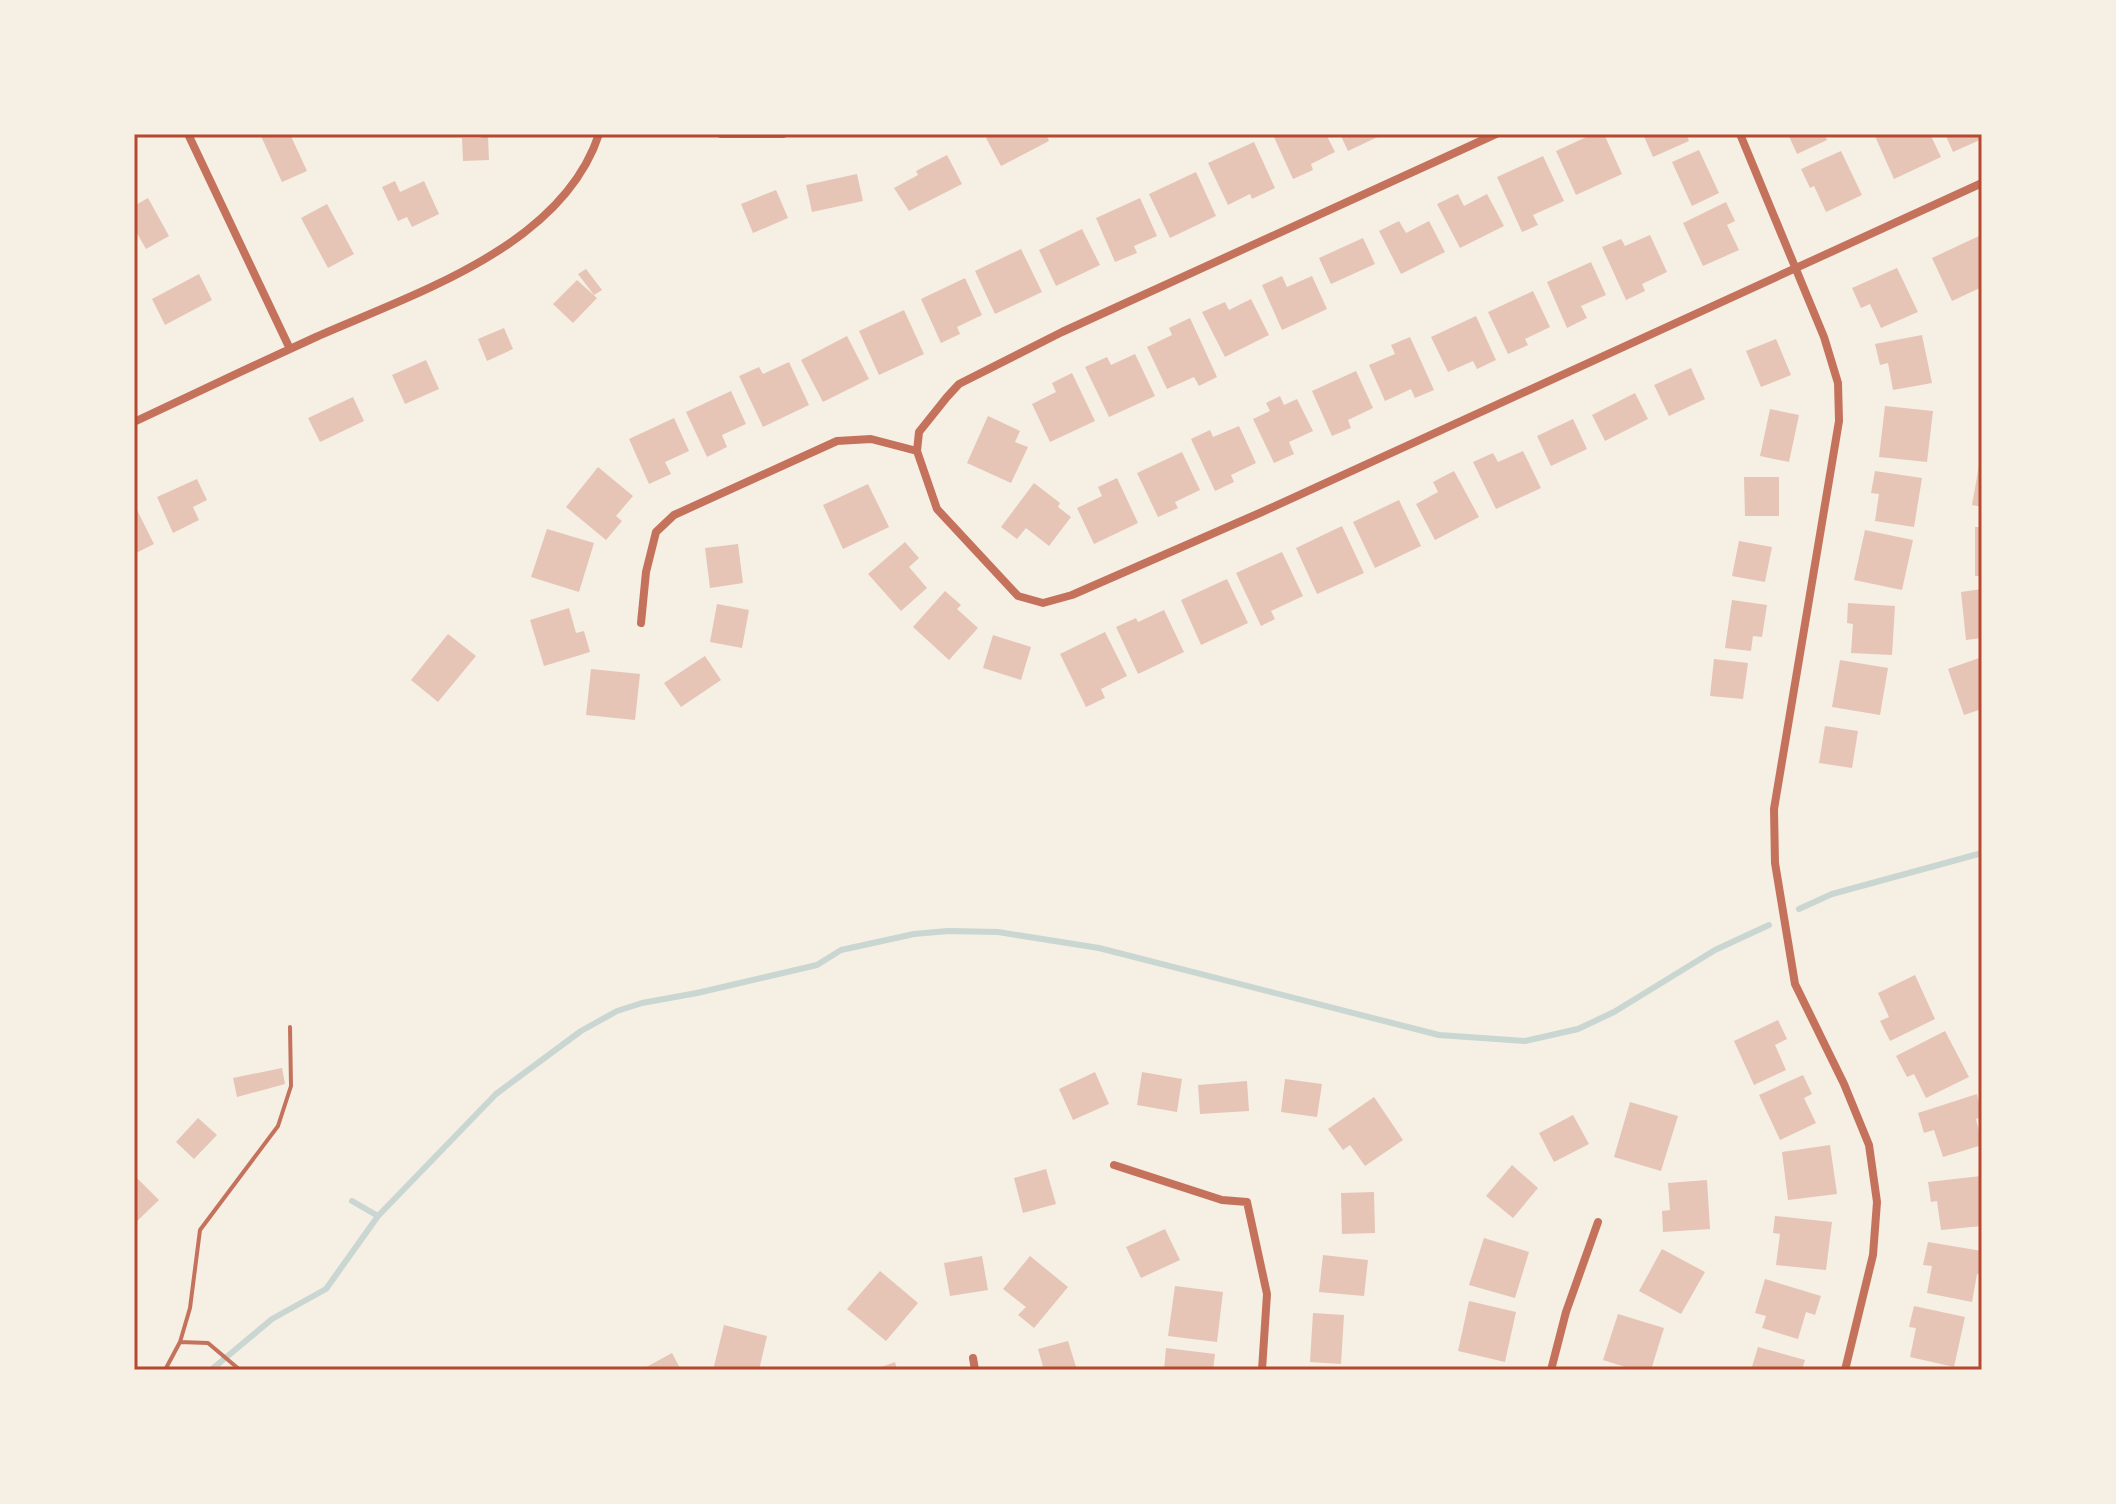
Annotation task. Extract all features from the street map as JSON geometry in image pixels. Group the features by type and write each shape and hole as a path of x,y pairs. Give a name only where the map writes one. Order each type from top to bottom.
{"street":[{"path":"188,134 290,349"},
{"path":"134,422 481,263 554,208 592,155 599,134"},
{"path":"721,134 783,134"},
{"path":"1496,134 1062,332 959,384 919,432 917,451 937,509 1018,596 1043,603 1072,595 1262,512 1982,183"},
{"path":"1740,134 1824,337 1838,383 1839,421 1774,809 1775,863 1795,984 1809,1008 1869,1145 1877,1202 1873,1255 1845,1370"},
{"path":"641,623 646,572 656,532 674,515 837,441 871,439 917,451"},
{"path":"1114,1165 1222,1200 1247,1202 1255,1251 1267,1294 1262,1370"},
{"path":"1551,1370 1566,1312 1598,1222"},
{"path":"973,1358 975,1370"}],"lane":[{"path":"165,1370 180,1342 190,1308 200,1230 278,1126 291,1086 290,1027"},
{"path":"180,1342 208,1343 238,1368"}],"building":[{"path":"260,134 281,134 282,137 290,134 307,171 282,182"},
{"path":"481,134 493,134 493,137 488,137 489,160 463,161 462,138 481,138"},
{"path":"995,134 1046,134 1049,141 1001,166 986,138"},
{"path":"1275,134 1326,134 1335,152 1311,164 1313,170 1293,179"},
{"path":"1340,134 1384,134 1348,151"},
{"path":"1593,134 1604,134 1622,174 1576,195 1556,151"},
{"path":"1643,134 1686,134 1689,141 1653,157"},
{"path":"1788,134 1824,134 1827,140 1797,154"},
{"path":"1874,134 1930,134 1941,157 1894,179"},
{"path":"1945,134 1982,134 1982,139 1953,152"},
{"path":"1254,142 1275,188 1252,199 1250,194 1228,205 1208,163"},
{"path":"1699,150 1719,193 1692,206 1672,162"},
{"path":"1841,151 1862,195 1826,212 1814,186 1810,188 1801,169"},
{"path":"947,155 962,184 909,211 894,188 918,175 916,171"},
{"path":"1543,156 1564,201 1533,215 1538,225 1522,232 1497,177"},
{"path":"1196,172 1216,216 1170,238 1149,194"},
{"path":"857,174 863,201 812,212 806,185"},
{"path":"395,181 400,192 424,181 439,214 412,227 407,217 398,221 382,187"},
{"path":"776,190 788,218 753,233 741,204"},
{"path":"1458,194 1464,206 1487,194 1504,226 1460,248 1437,204"},
{"path":"148,198 169,236 146,249 134,228 134,206"},
{"path":"1140,198 1157,236 1134,246 1137,253 1115,262 1096,218"},
{"path":"1726,202 1735,221 1727,225 1739,250 1703,266 1683,223"},
{"path":"327,204 354,254 328,268 301,218"},
{"path":"1399,221 1406,233 1429,221 1445,252 1401,274 1379,231"},
{"path":"1082,229 1100,265 1056,286 1039,250"},
{"path":"1650,235 1667,272 1642,284 1645,291 1626,300 1602,247 1621,239 1625,246"},
{"path":"1979,236 1982,243 1982,287 1952,301 1932,258"},
{"path":"1363,238 1375,264 1331,284 1319,258"},
{"path":"1021,249 1042,292 995,314 975,271"},
{"path":"1591,262 1606,295 1581,306 1587,318 1567,328 1547,282"},
{"path":"1897,268 1918,312 1881,328 1870,304 1861,308 1852,288"},
{"path":"586,269 602,290 594,295 578,274"},
{"path":"199,274 212,300 165,325 152,299"},
{"path":"1282,276 1287,287 1312,276 1327,309 1282,330 1262,285"},
{"path":"965,278 982,315 957,327 960,334 941,343 921,299"},
{"path":"577,280 597,298 573,323 553,304"},
{"path":"1533,291 1550,327 1525,339 1528,345 1508,354 1488,312"},
{"path":"1251,299 1269,335 1225,357 1202,312 1225,302 1229,310"},
{"path":"904,310 924,354 879,375 859,331"},
{"path":"1476,316 1496,360 1477,369 1473,361 1448,372 1431,337"},
{"path":"1190,318 1217,377 1199,386 1194,377 1167,389 1147,347 1172,335 1169,328"},
{"path":"504,328 513,349 487,361 478,339"},
{"path":"1922,335 1932,383 1893,390 1888,363 1880,365 1875,344"},
{"path":"847,336 869,379 823,402 801,360"},
{"path":"1410,337 1434,390 1415,398 1411,389 1385,401 1369,365 1395,354 1391,345"},
{"path":"1776,339 1791,375 1761,387 1746,351"},
{"path":"1135,354 1155,396 1109,417 1085,367 1107,357 1111,365"},
{"path":"426,360 439,389 405,404 392,375"},
{"path":"789,362 809,405 763,427 739,376 759,367 763,374"},
{"path":"1691,368 1705,399 1669,416 1654,385"},
{"path":"1356,371 1373,408 1348,420 1351,428 1332,436 1312,391"},
{"path":"1072,373 1095,421 1050,442 1032,404 1056,392 1052,383"},
{"path":"731,391 746,424 722,435 727,447 707,457 686,412"},
{"path":"1635,393 1648,419 1605,441 1592,415"},
{"path":"1280,396 1284,405 1297,399 1313,431 1289,442 1294,454 1274,463 1253,419 1270,411 1266,403"},
{"path":"353,397 364,421 320,442 308,418"},
{"path":"1885,406 1933,411 1927,462 1879,457"},
{"path":"1770,409 1799,415 1789,462 1760,456"},
{"path":"988,416 1020,431 1015,442 1028,447 1011,483 967,463"},
{"path":"674,418 689,451 665,462 671,474 649,484 629,439"},
{"path":"1573,419 1587,449 1551,466 1537,436"},
{"path":"1239,426 1256,463 1231,475 1234,482 1215,491 1191,439 1210,430 1213,437"},
{"path":"1523,451 1541,488 1496,509 1473,462 1493,453 1498,462"},
{"path":"1182,452 1200,490 1175,502 1178,508 1158,517 1137,473"},
{"path":"1982,460 1982,507 1972,505"},
{"path":"598,467 633,496 616,516 622,521 606,540 566,507"},
{"path":"1454,471 1479,517 1435,540 1416,504 1438,492 1433,482"},
{"path":"1875,471 1922,478 1914,527 1875,521 1879,494 1871,493"},
{"path":"1744,477 1779,477 1779,516 1745,516"},
{"path":"1117,478 1138,523 1094,544 1077,508 1102,496 1098,487"},
{"path":"197,479 207,500 193,507 199,520 173,533 157,497"},
{"path":"1034,483 1060,503 1058,507 1071,517 1049,546 1026,528 1017,539 1001,527"},
{"path":"868,484 889,527 843,549 823,505"},
{"path":"1399,500 1421,546 1375,568 1353,522"},
{"path":"134,504 154,544 134,554"},
{"path":"1342,526 1364,573 1317,594 1296,548"},
{"path":"1975,527 1982,527 1982,576 1975,576"},
{"path":"547,529 594,543 579,592 531,577"},
{"path":"1865,530 1913,540 1902,590 1854,580"},
{"path":"1739,541 1772,547 1765,582 1732,576"},
{"path":"905,542 919,558 909,567 927,588 901,611 868,574"},
{"path":"738,544 743,583 710,588 705,548"},
{"path":"1282,552 1303,596 1271,611 1275,619 1261,626 1236,573"},
{"path":"1227,579 1248,623 1201,645 1181,600"},
{"path":"1982,589 1982,638 1966,640 1961,592"},
{"path":"945,591 961,605 957,609 978,628 949,660 913,627"},
{"path":"1732,600 1767,605 1762,637 1753,636 1751,651 1725,648"},
{"path":"1848,603 1895,606 1892,655 1851,653 1853,624 1847,623"},
{"path":"717,604 749,610 742,648 710,642"},
{"path":"569,608 576,633 584,631 590,652 544,666 530,620"},
{"path":"1164,610 1184,652 1138,674 1116,627 1136,618 1138,622"},
{"path":"1105,632 1127,676 1101,689 1105,698 1086,707 1060,654"},
{"path":"448,634 476,656 438,702 411,680"},
{"path":"993,635 1031,647 1021,680 983,668"},
{"path":"705,656 721,680 681,707 664,683"},
{"path":"1982,657 1982,709 1964,715 1948,669"},
{"path":"1714,659 1748,663 1743,699 1710,696"},
{"path":"1840,660 1888,668 1880,715 1832,707"},
{"path":"591,669 640,674 635,720 586,715"},
{"path":"1825,726 1858,731 1852,768 1819,763"},
{"path":"1915,975 1935,1019 1890,1041 1880,1021 1889,1017 1878,993"},
{"path":"1778,1020 1787,1039 1775,1045 1786,1070 1754,1085 1734,1041"},
{"path":"1945,1031 1969,1077 1926,1098 1914,1074 1907,1077 1896,1056"},
{"path":"282,1068 285,1084 237,1097 233,1078"},
{"path":"1095,1072 1109,1104 1073,1120 1059,1089"},
{"path":"1142,1072 1182,1079 1177,1112 1137,1105"},
{"path":"1803,1075 1812,1094 1804,1098 1816,1123 1780,1140 1759,1095"},
{"path":"1285,1079 1322,1084 1317,1117 1281,1112"},
{"path":"1247,1081 1249,1111 1200,1114 1198,1085"},
{"path":"1977,1094 1982,1117 1976,1119 1982,1145 1943,1157 1934,1130 1924,1133 1918,1113"},
{"path":"1374,1097 1403,1140 1365,1166 1350,1145 1343,1150 1328,1129"},
{"path":"1630,1102 1678,1116 1661,1171 1614,1157"},
{"path":"1573,1115 1589,1144 1554,1162 1539,1133"},
{"path":"198,1118 217,1135 194,1159 176,1142"},
{"path":"1830,1145 1837,1194 1788,1200 1782,1152"},
{"path":"1512,1165 1538,1188 1513,1218 1486,1196"},
{"path":"1046,1169 1056,1204 1023,1213 1014,1178"},
{"path":"134,1175 159,1200 134,1224"},
{"path":"1981,1176 1982,1226 1941,1230 1937,1201 1931,1202 1928,1182"},
{"path":"1707,1180 1710,1229 1663,1232 1662,1211 1670,1210 1668,1183"},
{"path":"1374,1192 1375,1233 1342,1234 1341,1193"},
{"path":"1775,1216 1832,1222 1826,1270 1776,1265 1780,1234 1773,1233"},
{"path":"1165,1229 1180,1260 1141,1278 1126,1247"},
{"path":"1484,1238 1529,1252 1515,1298 1469,1285"},
{"path":"1928,1242 1982,1251 1982,1275 1977,1274 1972,1302 1927,1293 1932,1266 1923,1265"},
{"path":"1662,1249 1705,1272 1681,1314 1639,1291"},
{"path":"1323,1255 1368,1260 1364,1296 1319,1292"},
{"path":"982,1256 988,1290 950,1296 944,1263"},
{"path":"1030,1256 1068,1287 1034,1328 1018,1315 1026,1307 1003,1289"},
{"path":"880,1271 918,1303 886,1341 847,1309"},
{"path":"1765,1279 1821,1296 1815,1315 1806,1312 1798,1339 1762,1328 1766,1316 1755,1313"},
{"path":"1175,1286 1223,1292 1217,1342 1168,1336"},
{"path":"1469,1301 1516,1312 1505,1362 1458,1351"},
{"path":"1914,1306 1965,1317 1954,1367 1910,1357 1916,1328 1909,1327"},
{"path":"1313,1313 1344,1315 1341,1364 1310,1362"},
{"path":"1618,1314 1664,1328 1651,1370 1635,1370 1603,1360"},
{"path":"724,1325 767,1336 759,1370 713,1370"},
{"path":"1068,1341 1077,1370 1044,1370 1038,1349"},
{"path":"1758,1347 1805,1360 1802,1370 1751,1370"},
{"path":"1166,1348 1215,1354 1213,1370 1164,1370"},
{"path":"672,1353 681,1370 641,1370"},
{"path":"895,1362 897,1370 873,1370"}],"waterway":[{"path":"1799,909 1832,894 1982,853"},
{"path":"211,1370 272,1319 326,1289 378,1216 496,1094 581,1031 617,1011 642,1003 817,965 841,950 914,934 998,932 1099,948 1439,1035 1525,1041 1578,1029 1614,1012 1715,950 1769,925"},
{"path":"352,1201 378,1216"}]}
